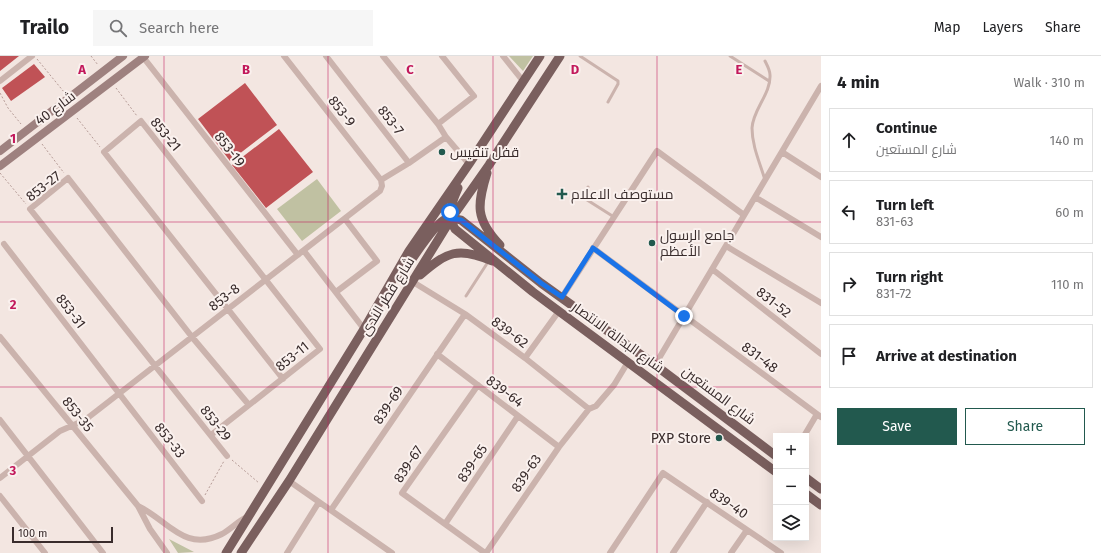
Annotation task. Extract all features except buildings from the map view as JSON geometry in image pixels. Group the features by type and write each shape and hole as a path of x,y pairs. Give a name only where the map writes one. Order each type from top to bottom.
{"main road":[{"name":"شارع 40","path":"0,151 123,56"},
{"name":"شارع قطر الندى","path":"226,553 364,329 409,250 469,164 540,56"},
{"name":"شارع قطر الندى","path":"240,553 289,481 451,219 489,165 560,56"},
{"name":"شارع 40","path":"0,166 144,57"},
{"path":"71,96 82,103"},
{"path":"364,329 436,226 445,219 451,219 450,204 469,164"},
{"path":"489,165 479,200 480,213 490,234 525,270"},
{"name":"شارع البدالة الانتصار","path":"451,219 455,228 533,292 773,470"},
{"name":"شارع المستعين","path":"451,219 461,220 541,283 655,365 773,454"},
{"path":"413,282 437,260 448,254 466,252 502,266"},
{"path":"533,292 541,283"},
{"path":"809,480 821,489"},
{"path":"809,496 821,505"},
{"path":"249,516 263,519"},
{"path":"249,516 255,530"}],"street":[{"path":"0,81 33,56"},
{"name":"853-9","path":"284,56 382,180"},
{"name":"853-7","path":"326,56 409,163"},
{"path":"383,56 469,164"},
{"path":"438,124 474,96 442,56"},
{"path":"503,56 524,81"},
{"name":"853-19","path":"144,57 298,255"},
{"path":"655,365 821,86"},
{"name":"853-21","path":"104,152 141,121 265,280"},
{"path":"382,180 446,137"},
{"path":"562,297 657,151 744,214"},
{"path":"104,152 283,379"},
{"path":"782,152 821,177"},
{"name":"853-27","path":"155,366 30,209 68,178 192,337 249,405"},
{"name":"853-8","path":"0,478 60,431 82,422 345,219 380,191 382,180"},
{"path":"755,197 821,237"},
{"path":"336,292 377,262 345,219"},
{"name":"853-31","path":"4,244 119,394"},
{"path":"726,246 820,299"},
{"name":"831-48","path":"593,248 819,416"},
{"path":"304,250 364,329"},
{"name":"831-52","path":"712,269 821,354"},
{"name":"853-11","path":"211,435 320,349 265,280"},
{"name":"839-62","path":"413,282 465,314 525,358 589,409"},
{"path":"525,358 559,311"},
{"name":"839-69","path":"331,510 465,314"},
{"name":"853-35","path":"0,337 138,506 150,529 168,553"},
{"name":"839-64","path":"437,354 559,447"},
{"name":"839-63","path":"486,553 559,447 589,409 596,406 614,385 628,362"},
{"name":"853-29","path":"155,366 227,456"},
{"name":"839-67","path":"478,385 402,493 486,553"},
{"name":"853-33","path":"119,394 202,500"},
{"name":"839-65","path":"445,524 518,416"},
{"path":"806,433 819,416"},
{"path":"0,420 103,553"},
{"name":"839-40","path":"610,553 663,472 781,553"},
{"path":"289,481 392,553"},
{"path":"0,496 45,553"},
{"path":"286,553 319,502"},
{"path":"673,553 707,502"},
{"name":"853-35","path":"138,506 153,514 178,536 194,540 211,539 222,534 239,521 249,516"},
{"path":"731,553 747,530"}],"lane":[{"path":"580,56 618,81 618,84 608,102"},
{"path":"730,56 769,81"},
{"path":"765,60 770,75 769,81 766,93 756,114 752,127 754,147 765,180"},
{"path":"588,187 584,193 584,198 614,217"},
{"path":"466,296 489,260"}],"path":[{"path":"33,56 71,96"},
{"path":"91,56 103,72"},
{"path":"111,82 141,121"},
{"path":"0,93 8,108 26,131"},
{"path":"72,111 104,152"},
{"path":"37,137 68,178"},
{"path":"0,173 30,209"},
{"path":"227,456 266,489"},
{"name":"853-29","path":"202,500 227,456"}],"green space":[{"path":"509,56 533,56 523,71"},
{"path":"317,179 341,211 302,241 277,209"},
{"path":"169,539 194,552 178,553"}],"place":[{"name":"قفل تنفيس","path":"442,152"},
{"name":"مستوصف الاعلام","path":"562,194"},
{"name":"جامع الرسول الأعظم","path":"652,243"},
{"name":"PXP Store","path":"719,438"}],"route":[{"path":"450,212 451,219 461,220 541,283 562,297 593,248 684,316"}]}
